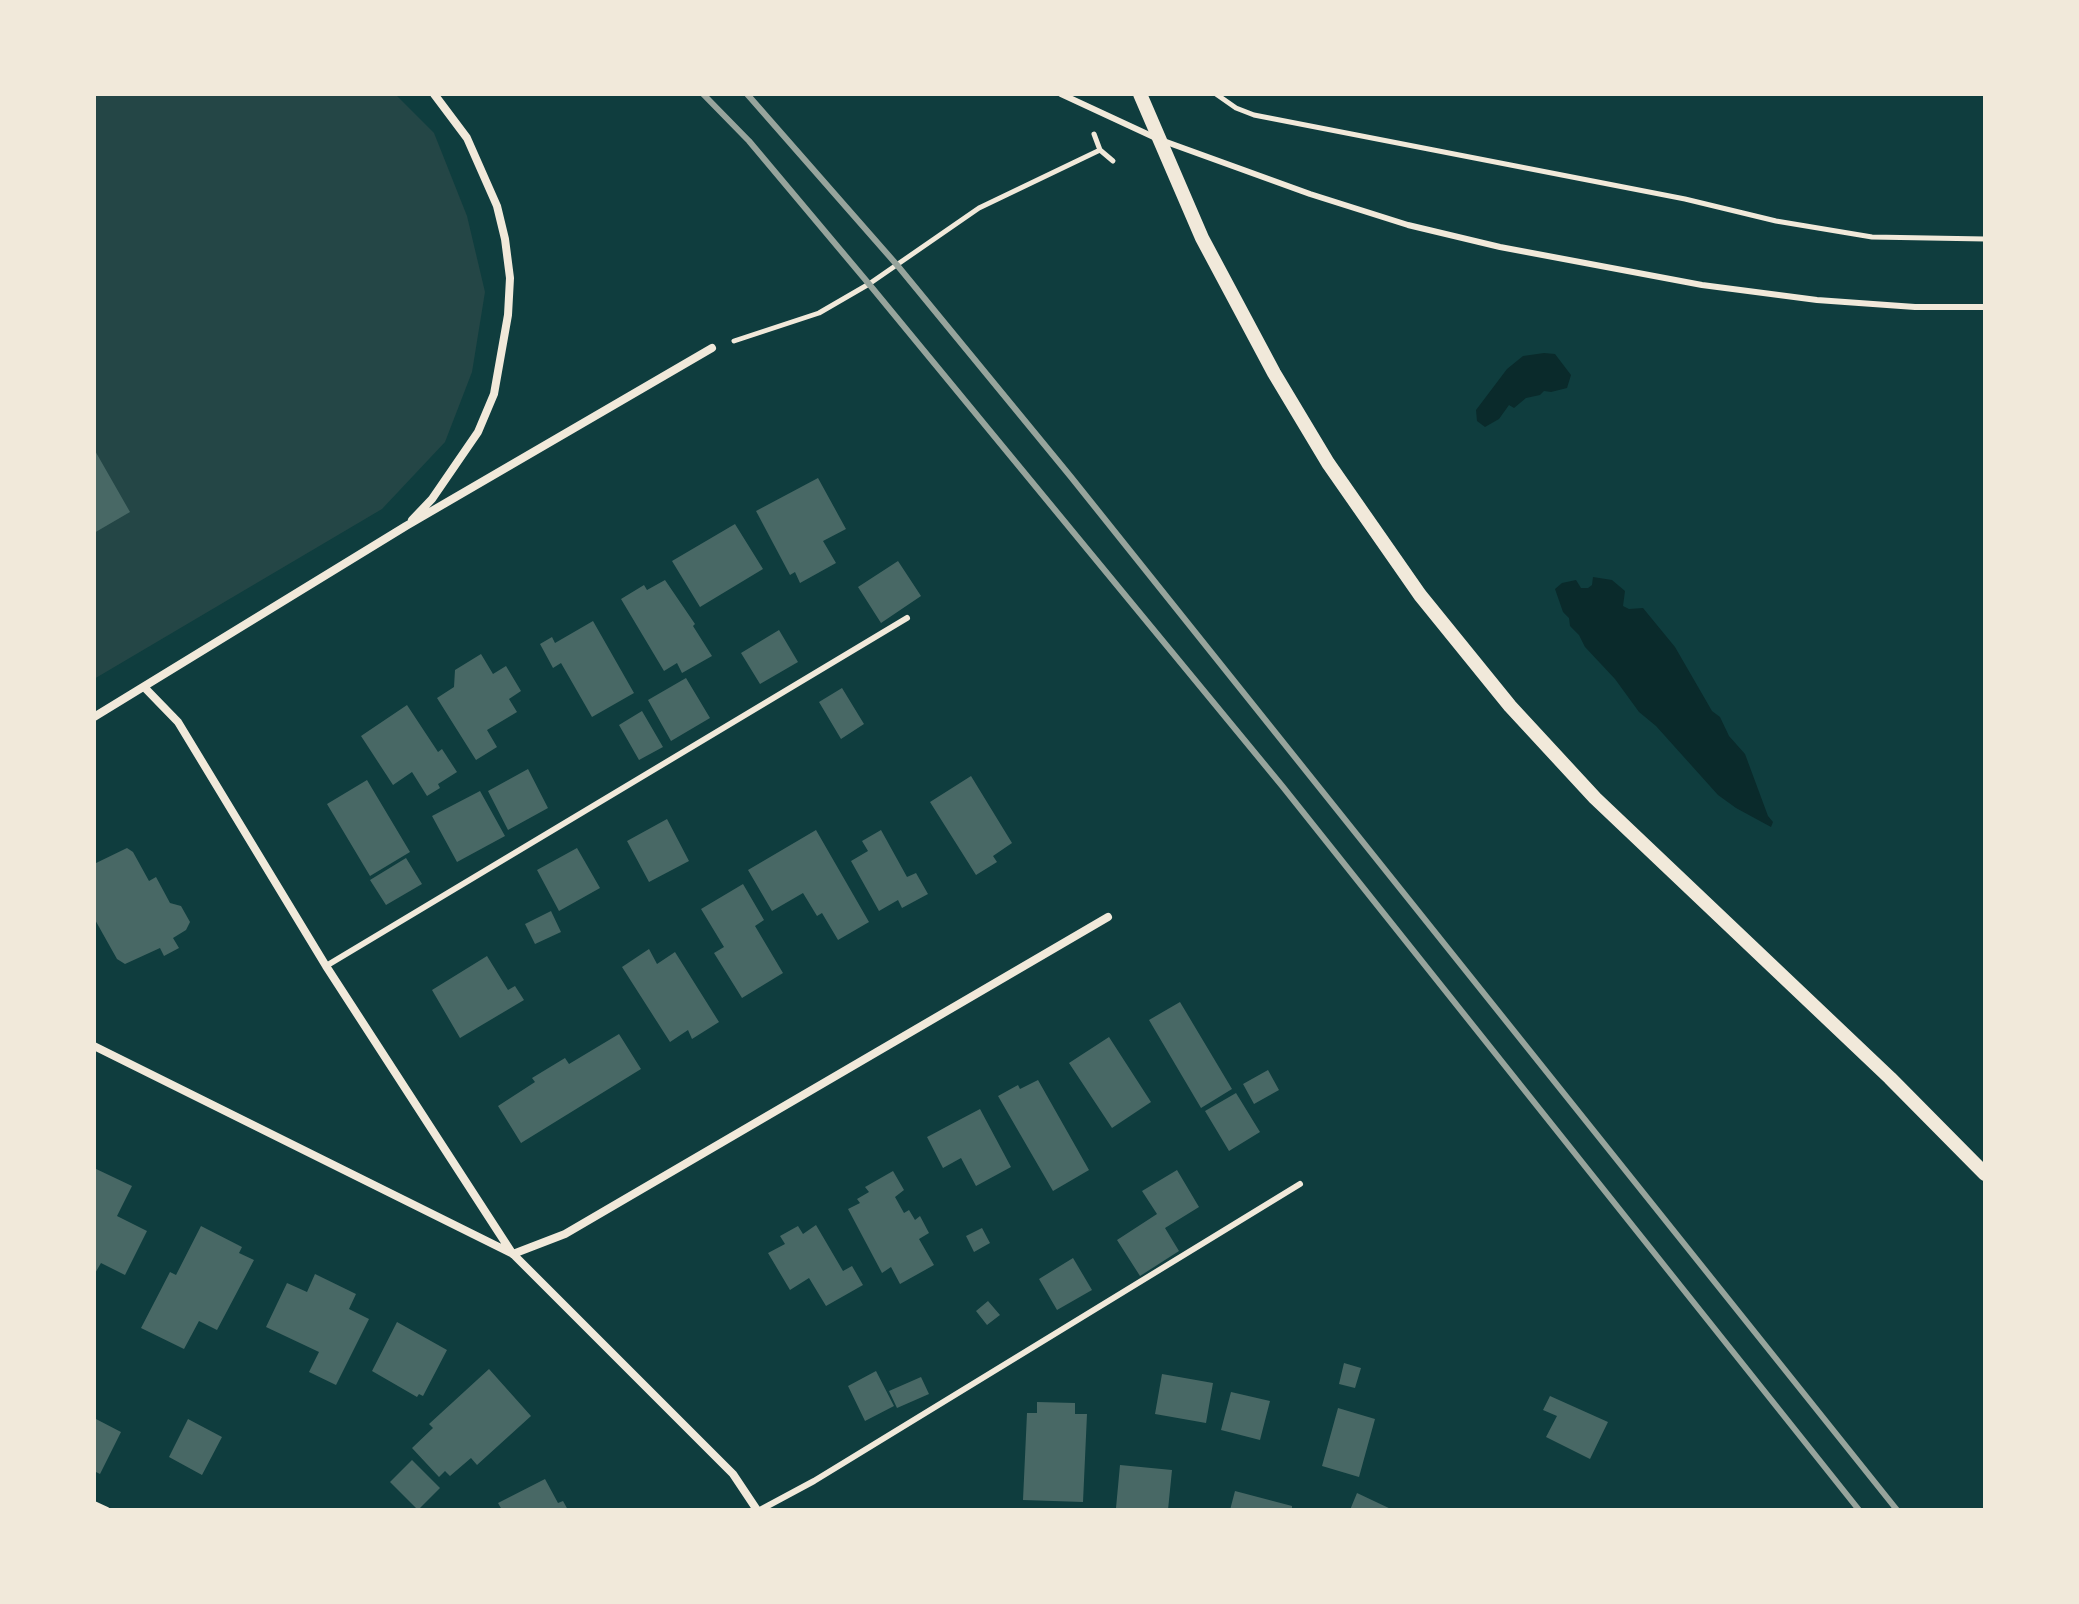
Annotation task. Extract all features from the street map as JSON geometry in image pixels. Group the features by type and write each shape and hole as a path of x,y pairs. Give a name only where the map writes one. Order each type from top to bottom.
{"street":[{"path":"406,526 432,499 478,432 494,394 508,315 510,278 497,206 467,138 434,94"},
{"path":"1140,94 1202,238 1274,373 1328,463 1420,595 1510,706 1595,798 1890,1078 1985,1174"},
{"path":"94,717 406,526 712,348"},
{"path":"145,688 178,722 326,966 513,1254 733,1474 759,1510"},
{"path":"94,1046 513,1254 565,1234 1108,917"}],"lane":[{"path":"1061,94 1158,139 1297,190 1408,225 1583,264 1702,285 1817,300 1915,307 1985,307"},
{"path":"326,966 907,618"},
{"path":"759,1510 814,1481 1300,1184"},
{"path":"94,1504 107,1510"}],"path":[{"path":"1216,94 1236,108 1254,115 1685,199 1776,221 1872,237 1985,239"},
{"path":"1094,134 1100,150 1113,161"},
{"path":"712,348 819,313 869,284 979,208 1100,150"}],"shaded area":[{"path":"94,94 395,94 434,133 467,216 485,292 472,372 445,442 382,509 94,679"},
{"path":"1555,354 1571,375 1567,388 1544,391 1526,398 1514,408 1509,405 1499,419 1485,427 1477,421 1476,410 1507,369 1523,356"},
{"path":"1593,577 1612,580 1625,591 1623,606 1643,608 1675,647 1712,711 1720,717 1729,736 1745,754 1773,822 1771,827 1718,795 1656,726 1639,712 1570,626 1555,589 1562,583 1576,580 1581,588 1588,588 1592,585"}],"building":[{"path":"94,449 130,512 94,533"},
{"path":"818,478 846,529 823,541 836,563 800,583 795,572 790,575 756,511"},
{"path":"735,524 763,569 700,607 672,561"},
{"path":"898,561 921,596 881,623 858,587"},
{"path":"665,580 712,656 682,673 677,663 664,671 621,599 644,585 647,590"},
{"path":"593,621 634,693 592,717 561,663 553,668 540,644 552,637 555,643"},
{"path":"779,630 798,662 760,684 741,653"},
{"path":"481,654 493,674 506,666 521,691 509,699 517,712 487,730 497,747 476,760 437,698 454,687 455,670"},
{"path":"686,678 710,718 671,741 648,700"},
{"path":"842,688 864,724 841,739 819,702"},
{"path":"407,705 438,752 442,749 457,772 438,784 440,788 427,796 412,772 393,785 361,736"},
{"path":"642,711 663,747 639,760 619,725"},
{"path":"528,769 548,808 508,830 488,791"},
{"path":"971,776 1012,843 993,856 997,862 976,875 930,802"},
{"path":"367,780 410,852 370,876 327,804"},
{"path":"480,791 505,836 457,862 432,816"},
{"path":"667,819 689,861 649,882 627,841"},
{"path":"816,830 869,922 838,940 822,913 817,916 803,893 772,911 748,870"},
{"path":"881,830 907,877 916,873 928,894 902,908 898,900 879,911 851,861 868,851 862,841"},
{"path":"127,848 133,852 149,881 156,877 170,903 181,906 190,922 186,930 173,938 179,948 164,956 160,948 125,964 117,959 94,918 94,864"},
{"path":"577,848 600,888 559,911 537,870"},
{"path":"406,858 422,884 386,905 370,880"},
{"path":"743,884 764,920 755,926 783,973 742,998 714,953 724,947 701,909"},
{"path":"551,911 561,932 535,944 525,924"},
{"path":"649,949 657,964 675,952 719,1022 692,1039 688,1030 670,1042 622,967"},
{"path":"487,956 508,990 515,986 524,1000 460,1038 432,990"},
{"path":"1180,1002 1232,1089 1201,1108 1149,1020"},
{"path":"619,1034 641,1069 521,1143 498,1106 535,1082 532,1078 565,1058 569,1064"},
{"path":"1109,1037 1151,1102 1112,1128 1069,1063"},
{"path":"1268,1070 1279,1090 1254,1104 1243,1084"},
{"path":"1038,1080 1089,1170 1053,1191 998,1096 1018,1085 1020,1089"},
{"path":"1236,1093 1260,1132 1229,1151 1205,1111"},
{"path":"980,1109 1011,1167 976,1186 961,1158 943,1168 927,1137"},
{"path":"94,1168 132,1186 117,1216 147,1231 125,1275 101,1263 94,1275"},
{"path":"1177,1170 1199,1207 1165,1228 1179,1251 1140,1276 1117,1240 1157,1214 1142,1191"},
{"path":"893,1171 904,1190 895,1197 904,1213 909,1210 915,1220 920,1216 929,1233 919,1239 934,1265 900,1284 891,1267 882,1273 848,1209 860,1203 857,1199 869,1192 865,1187"},
{"path":"816,1225 843,1271 852,1266 863,1285 826,1306 809,1278 790,1290 768,1253 785,1244 780,1236 798,1226 803,1234"},
{"path":"201,1226 242,1247 239,1253 254,1260 217,1330 199,1321 184,1349 141,1328 170,1272 176,1275"},
{"path":"982,1228 990,1243 974,1252 966,1236"},
{"path":"1073,1258 1092,1290 1057,1310 1039,1279"},
{"path":"315,1274 356,1294 349,1309 369,1319 336,1385 309,1372 319,1352 266,1327 287,1283 307,1292"},
{"path":"988,1301 1000,1315 987,1325 976,1311"},
{"path":"397,1322 447,1350 423,1396 419,1394 417,1397 372,1371"},
{"path":"1344,1363 1361,1368 1355,1388 1339,1384"},
{"path":"489,1369 531,1416 477,1465 471,1458 450,1476 445,1471 439,1477 412,1448 433,1428 429,1424"},
{"path":"876,1371 894,1406 865,1421 848,1386"},
{"path":"1162,1374 1213,1383 1206,1423 1155,1414"},
{"path":"921,1377 929,1394 897,1408 889,1391"},
{"path":"1231,1392 1270,1401 1260,1440 1221,1430"},
{"path":"1550,1396 1608,1422 1590,1459 1546,1437 1557,1416 1543,1410"},
{"path":"1037,1402 1075,1403 1075,1414 1087,1414 1083,1502 1023,1500 1027,1413 1037,1413"},
{"path":"1338,1408 1375,1419 1359,1477 1322,1466"},
{"path":"94,1418 121,1432 100,1474 94,1471"},
{"path":"188,1419 222,1437 202,1475 169,1457"},
{"path":"412,1460 440,1488 418,1510 390,1482"},
{"path":"1120,1465 1172,1470 1168,1510 1116,1508"},
{"path":"545,1479 558,1503 563,1501 568,1510 502,1510 498,1503"},
{"path":"1235,1491 1292,1506 1292,1510 1230,1510"},
{"path":"1357,1493 1393,1510 1350,1510"}],"railway":[{"path":"703,94 749,141 869,284 1283,787 1859,1510"},
{"path":"747,94 897,265 1071,477 1897,1510"}]}
